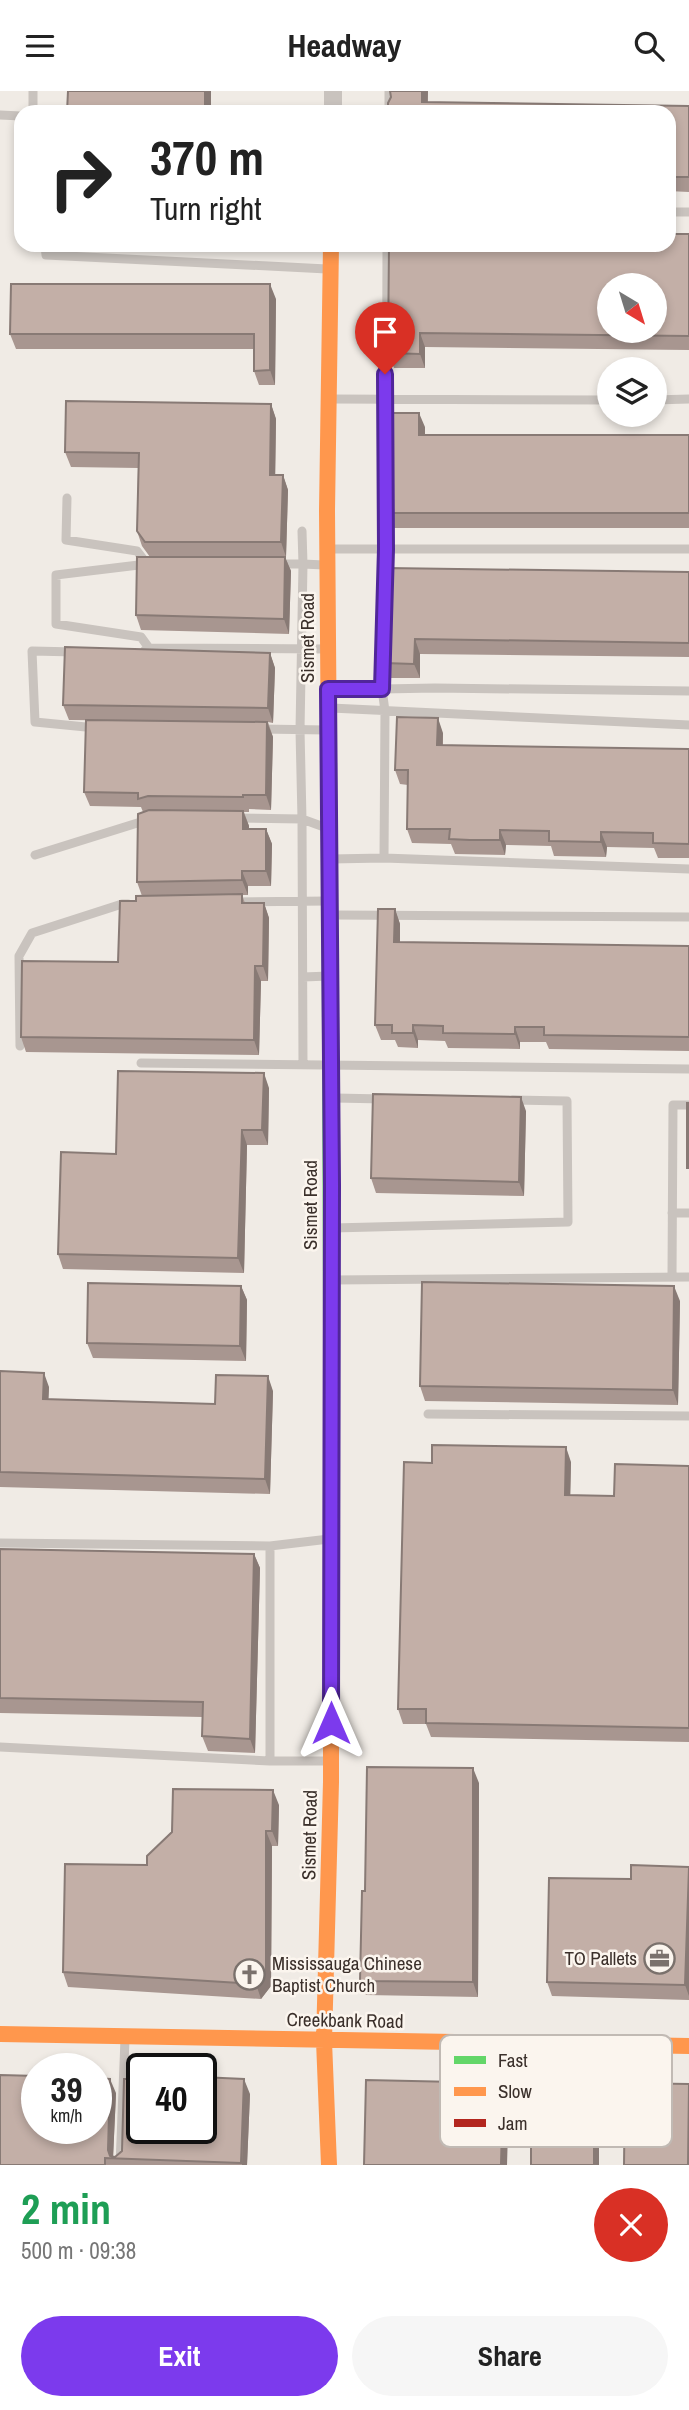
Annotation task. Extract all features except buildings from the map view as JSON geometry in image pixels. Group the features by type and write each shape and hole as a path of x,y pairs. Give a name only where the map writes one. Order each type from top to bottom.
{"street":[{"name":"Sismet Road","path":"329,2165 324,2041 331,1761 332,1228 328,557 331,252"},
{"name":"Creekbank Road","path":"0,2034 440,2043"}],"lane":[{"path":"46,252 46,255 331,269"},
{"path":"384,858 385,711 382,689 386,549 387,252"},
{"path":"329,399 597,400"},
{"path":"667,400 689,399"},
{"path":"67,498 66,540 137,551 147,564"},
{"path":"302,531 303,649 300,730 303,1065"},
{"path":"264,564 303,564 328,557 386,549 689,549"},
{"path":"149,648 141,637 55,624 56,575 160,564"},
{"path":"138,653 149,648 328,649"},
{"path":"85,652 32,652 35,722 106,728"},
{"path":"328,689 689,691"},
{"path":"328,708 689,725"},
{"path":"245,729 329,730"},
{"path":"35,855 153,818"},
{"path":"221,818 302,819 329,829"},
{"path":"330,859 384,858 689,869"},
{"path":"219,902 302,901 330,908 689,917"},
{"path":"20,1046 19,956 32,933 122,904 135,903"},
{"path":"303,977 330,976"},
{"path":"141,1063 689,1069"},
{"path":"331,1098 390,1099"},
{"path":"332,1228 568,1222 567,1101 499,1100"},
{"path":"671,1277 673,1105 689,1105"},
{"path":"672,1213 689,1213"},
{"path":"331,1280 689,1276"},
{"path":"428,1413 689,1416"},
{"path":"0,1543 270,1546 331,1539"},
{"path":"270,1546 270,1761"},
{"path":"0,1747 270,1761 331,1761"},
{"path":"120,2165 125,2037"}],"traffic: fast":[{"path":"329,765 331,1325"}],"traffic: slow":[{"path":"329,765 327,511 331,252"},
{"path":"329,2165 324,2041 331,1782 331,1609"},
{"path":"0,2034 440,2042"},
{"path":"672,2046 689,2046"}],"traffic: jam":[{"path":"331,1325 331,1609"}],"place":[{"name":"TO Pallets","path":"660,1958"},
{"name":"Mississauga Chinese Baptist Church","path":"249,1974"}],"route":[{"path":"331,1723 332,1185 328,689 382,689 386,549 385,374"}]}
